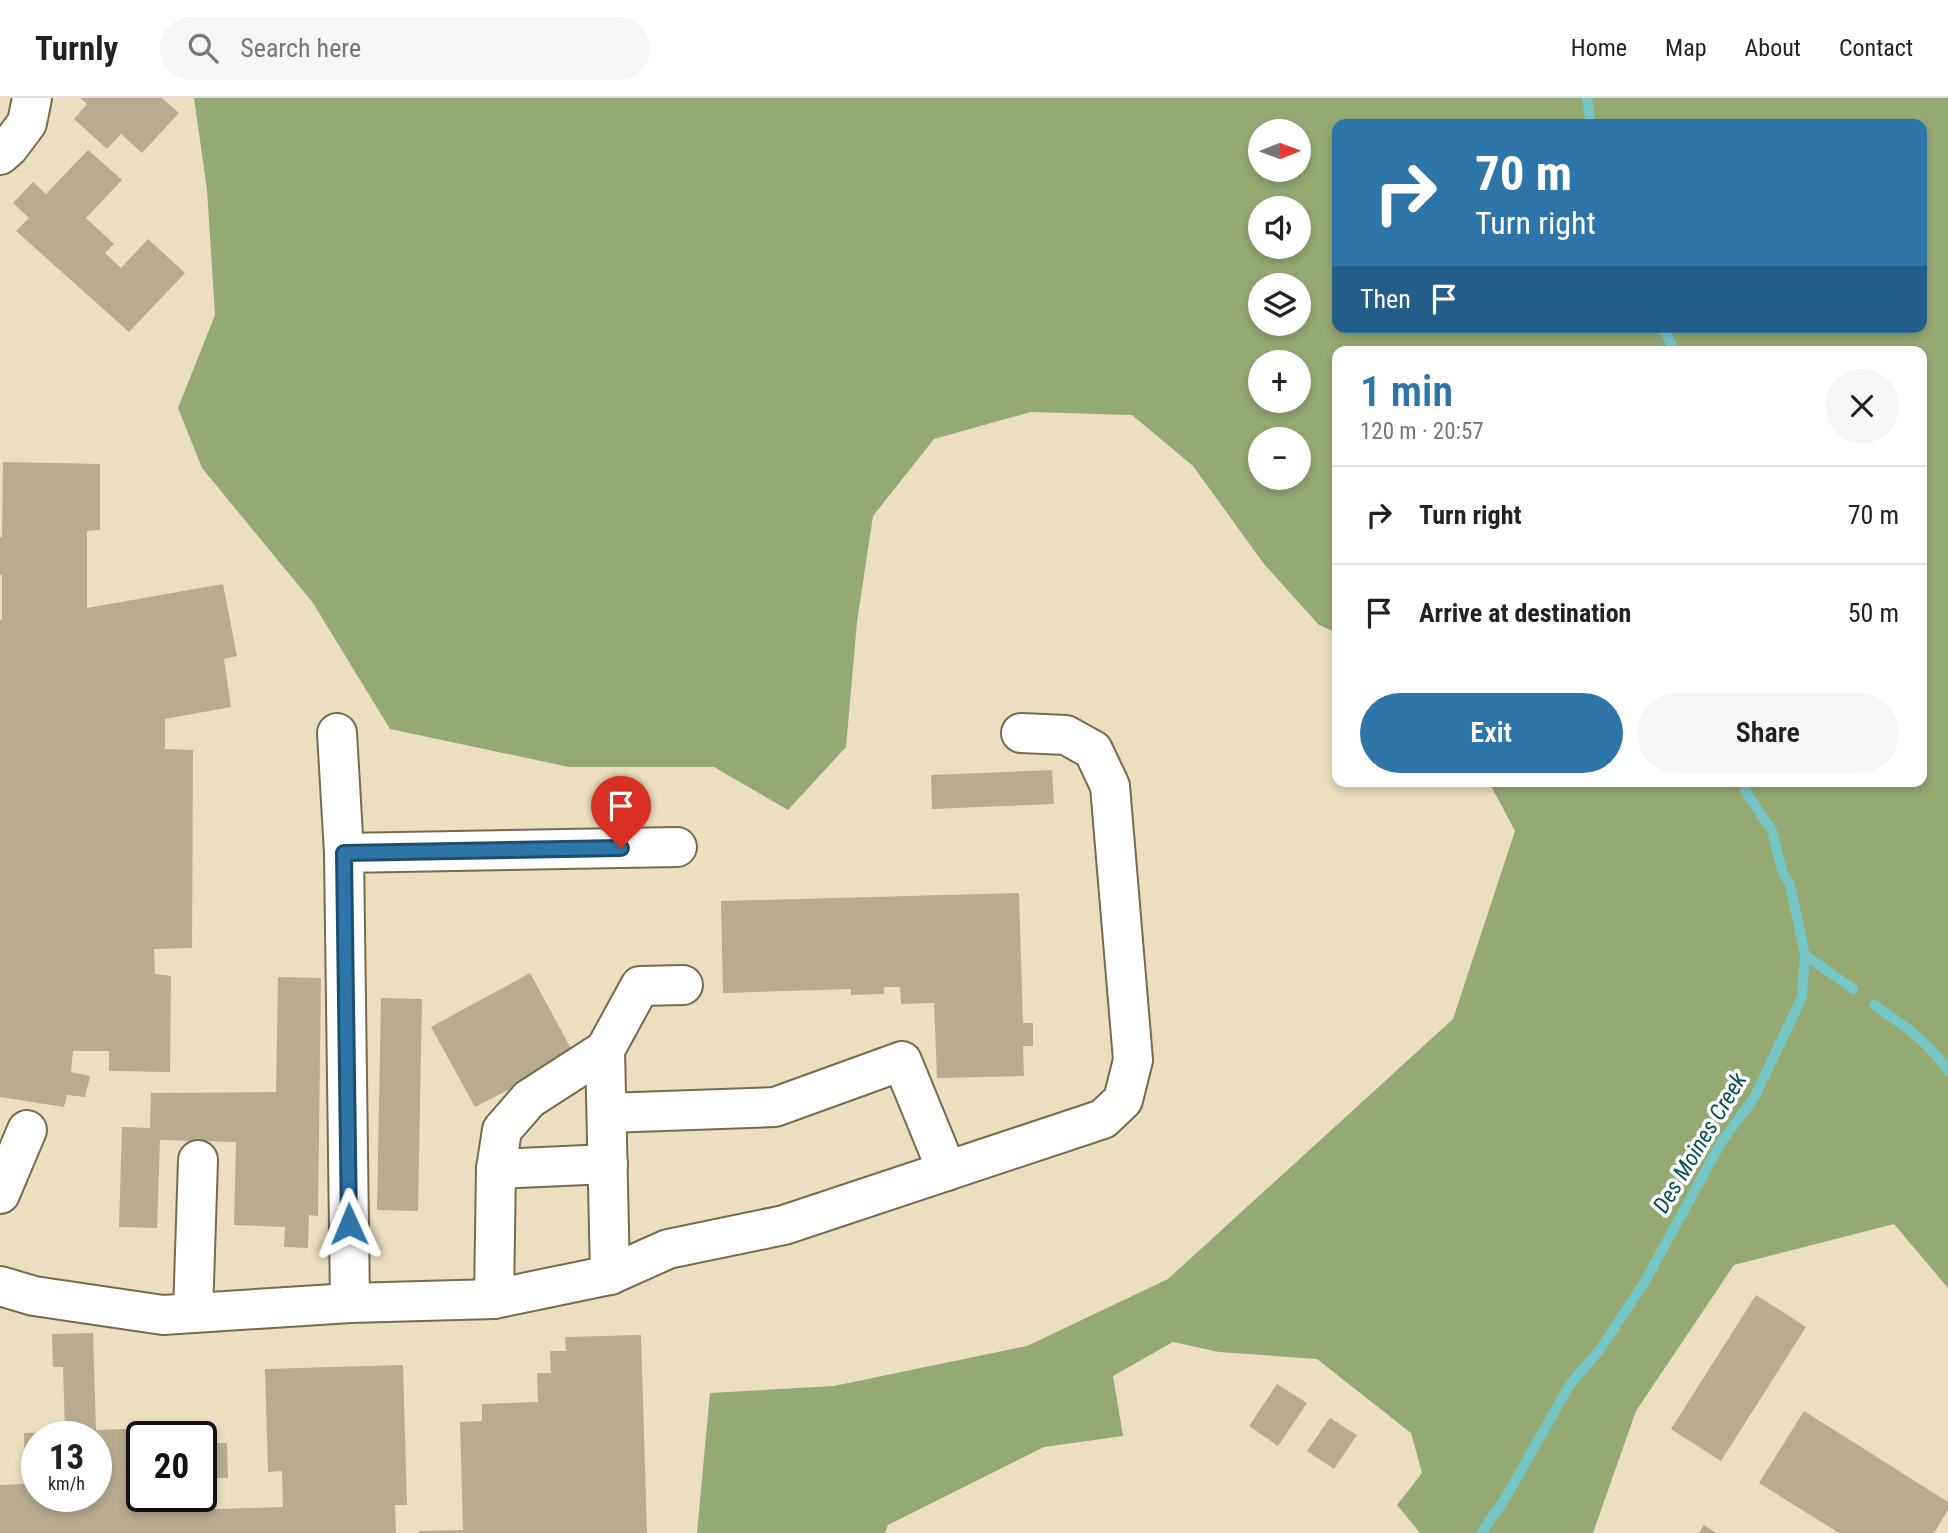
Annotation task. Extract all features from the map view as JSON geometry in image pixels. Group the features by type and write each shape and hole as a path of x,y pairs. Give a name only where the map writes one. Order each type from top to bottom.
{"lane":[{"path":"0,155 27,123 32,98"},
{"path":"337,733 344,853 350,1303"},
{"path":"0,1286 34,1296 163,1315 350,1303 494,1299 610,1275 668,1249 784,1225 1103,1119 1123,1100 1133,1060 1110,786 1093,750 1066,736 1021,733"},
{"path":"344,853 677,847"},
{"path":"494,1299 496,1169 502,1130 529,1099 605,1050 640,986 683,985"},
{"path":"605,1050 610,1275"},
{"path":"607,1114 775,1107 902,1061 947,1171"},
{"path":"0,1194 27,1130"},
{"path":"193,1313 198,1160"},
{"path":"496,1169 608,1164"}],"green space":[{"path":"194,98 1948,98 1948,1288 1894,1224 1734,1265 1636,1411 1593,1533 1420,1533 1397,1505 1422,1473 1411,1433 1317,1359 1219,1352 1173,1342 1113,1376 1123,1436 1044,1447 888,1525 885,1533 697,1533 710,1393 834,1386 1027,1346 1168,1279 1453,1019 1515,831 1492,787 1927,787 1927,346 1332,346 1332,631 1319,625 1264,564 1193,466 1132,415 1031,412 934,439 873,516 857,622 846,747 788,810 714,767 569,767 390,729 313,603 202,468 178,408 215,315 207,190"}],"building":[{"path":"80,98 162,98 179,113 142,153 121,134 107,149 74,119 87,104"},
{"path":"88,150 122,180 86,218 114,244 105,253 121,268 148,239 185,273 129,332 16,231 29,218 13,203 33,182 46,194"},
{"path":"3,462 100,464 100,530 87,531 87,608 223,584 237,656 224,659 231,707 165,719 165,749 193,750 192,948 154,949 155,974 171,976 170,1072 109,1071 109,1051 73,1051 71,1072 90,1076 85,1097 67,1095 64,1107 0,1097 0,537"},
{"path":"1052,770 1054,804 932,809 931,775"},
{"path":"1019,893 1023,1023 1033,1023 1033,1046 1023,1046 1024,1076 937,1078 934,1003 901,1004 900,987 884,987 884,994 851,995 851,989 723,993 721,901"},
{"path":"530,973 574,1054 516,1096 512,1088 475,1107 431,1027"},
{"path":"278,977 321,978 318,1216 309,1215 308,1248 284,1247 285,1227 234,1225 236,1142 160,1140 157,1228 119,1227 122,1127 150,1128 151,1093 276,1092"},
{"path":"381,998 422,999 418,1211 377,1210"},
{"path":"1756,1295 1806,1327 1721,1461 1671,1429"},
{"path":"93,1333 96,1421 65,1421 63,1367 53,1367 52,1334"},
{"path":"641,1335 647,1533 419,1533 463,1530 460,1422 482,1421 482,1404 538,1402 537,1373 551,1373 550,1351 566,1351 565,1337"},
{"path":"403,1365 407,1505 395,1505 396,1533 0,1533 0,1485 21,1484 21,1512 112,1512 112,1429 126,1429 126,1512 217,1512 217,1509 283,1507 282,1471 268,1472 265,1369"},
{"path":"1277,1384 1307,1403 1278,1446 1249,1426"},
{"path":"1804,1411 1948,1502 1948,1510 1934,1533 1839,1533 1759,1483"},
{"path":"1330,1418 1357,1435 1334,1469 1307,1451"},
{"path":"217,1443 227,1443 228,1478 217,1478"},
{"path":"1704,1525 1716,1533 1699,1533"}],"waterway":[{"name":"Des Moines Creek","path":"1587,98 1590,119"},
{"name":"Des Moines Creek","path":"1666,333 1672,346"},
{"name":"Des Moines Creek","path":"1481,1533 1503,1502 1569,1386 1601,1348 1644,1283 1722,1141 1754,1098 1802,997 1805,955 1790,884 1783,873 1772,831 1745,787"},
{"path":"1805,955 1853,989"},
{"path":"1874,1005 1905,1026 1948,1071"}],"route":[{"path":"349,1224 344,853 621,848"}]}
